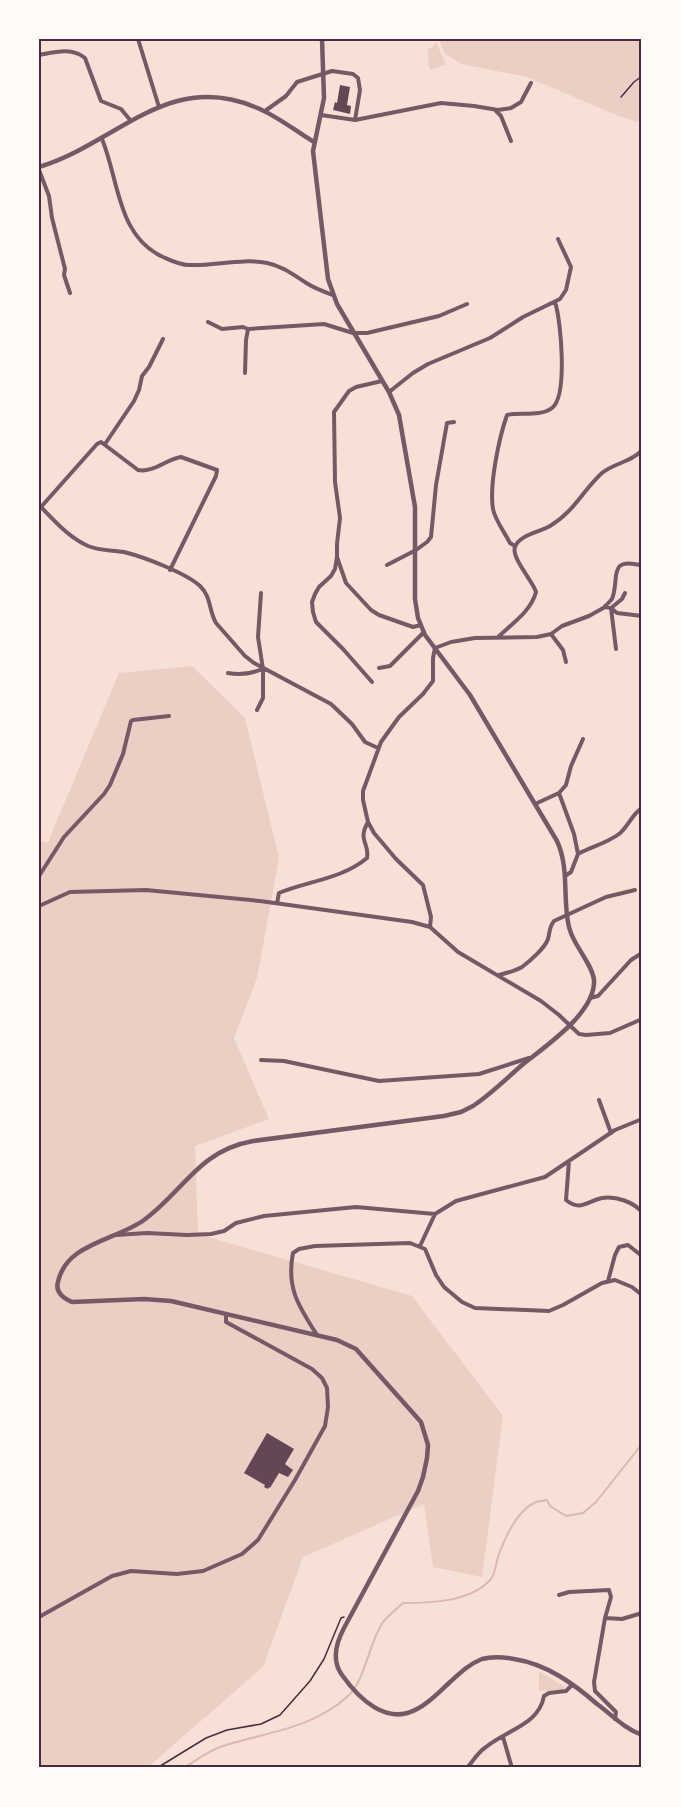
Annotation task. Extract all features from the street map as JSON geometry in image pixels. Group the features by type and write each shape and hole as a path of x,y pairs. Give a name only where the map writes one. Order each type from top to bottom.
{"street":[{"path":"138,39 159,107"},
{"path":"322,39 324,98 313,156 326,270 333,295 389,392 399,416 415,507 415,599 418,618 424,632 470,695 559,846 565,877 567,914 573,939 593,977 594,987 590,998 569,1026 481,1101 461,1112 433,1118 253,1141 227,1148 198,1168 148,1217 135,1226 85,1248 70,1260 57,1282 57,1288 62,1297 72,1302 144,1299 171,1301 337,1340 356,1349 421,1422 428,1445 428,1458 418,1491 340,1635 336,1651 337,1666 346,1680 371,1705 386,1713 409,1713 422,1706 475,1662 495,1657 535,1663 547,1669 572,1685 615,1719 642,1735"},
{"path":"39,54 70,51 80,54 85,58 101,102 122,109 131,121"},
{"path":"265,111 286,96 297,82 337,71 353,74 358,78 360,90 355,120"},
{"path":"321,115 355,120 441,104 496,110 511,108 521,102 531,83"},
{"path":"70,293 64,275 65,269 49,196 39,168 102,139 159,107 180,99 211,96 242,102 265,111 314,142"},
{"path":"496,110 501,116 511,141"},
{"path":"102,139 123,213 135,233 150,250 181,265 266,263 282,268 310,286 333,295"},
{"path":"389,392 428,364 490,338 523,317 555,302 566,290 571,267 558,239"},
{"path":"515,546 510,543 493,512 492,498 496,460 507,415 549,410 559,397 562,358 555,302"},
{"path":"208,322 222,328 269,329 324,324 353,333 368,333 439,316 467,304"},
{"path":"245,373 248,328"},
{"path":"105,444 134,401 142,376 163,339"},
{"path":"372,682 344,649 315,622 312,602 319,587 335,569 337,557 340,518 335,482 334,412 349,392 356,387 382,381"},
{"path":"387,565 416,550 431,537 436,485 447,423 454,422"},
{"path":"170,570 217,470 181,457 148,470 138,470 105,444 101,442 97,444 40,506 60,526 89,546 137,556 170,570 188,577 200,586 207,597 212,617 245,656 263,669 331,704 352,724 365,742 379,748"},
{"path":"498,637 525,613 534,601 536,592 514,553 515,546 520,540 550,526 573,508 602,473 642,450"},
{"path":"337,557 346,583 371,610 413,627 421,626"},
{"path":"435,648 458,640 498,637 537,638 551,634 605,607 612,599 615,575 618,567 623,563 640,565"},
{"path":"257,710 263,698 263,669 258,637 261,592"},
{"path":"611,608 622,599 625,593"},
{"path":"605,607 617,613 642,616"},
{"path":"611,608 616,649"},
{"path":"379,668 390,666 424,632"},
{"path":"551,634 563,650 567,662"},
{"path":"430,927 431,917 423,885 396,859 374,833 364,809 363,791 379,748 399,717 431,684 434,678 435,648"},
{"path":"228,673 253,673 263,669"},
{"path":"39,876 64,837 110,785 123,754 131,721 169,716"},
{"path":"535,804 559,793 566,785 571,766 583,739"},
{"path":"559,793 578,854 571,872 565,877"},
{"path":"578,854 616,836 628,826 642,808"},
{"path":"277,903 279,893 336,876 367,858 368,853 362,837 368,822"},
{"path":"39,906 70,892 146,890 277,903 412,922 430,927 458,952 541,1001 560,1015 579,1034 610,1033 642,1019"},
{"path":"498,975 523,966 544,945 554,921 606,897 635,890"},
{"path":"590,998 598,996 631,960 642,953"},
{"path":"261,1060 284,1061 379,1081 479,1074 532,1057"},
{"path":"599,1100 611,1133"},
{"path":"420,1246 435,1214 456,1201 545,1177 611,1133 642,1119"},
{"path":"569,1160 566,1200 573,1206 609,1198 631,1202 642,1212"},
{"path":"112,1236 147,1233 186,1235 211,1233 224,1231 236,1223 264,1216 356,1207 435,1214"},
{"path":"317,1335 297,1303 290,1268 293,1253 299,1249 315,1246 410,1243 420,1246 425,1249 444,1287 462,1302 475,1308 549,1311 602,1283 615,1280 632,1287 642,1295"},
{"path":"608,1281 619,1247 628,1245 642,1256"},
{"path":"39,1617 112,1576 131,1571 177,1574 202,1571 242,1554 258,1540 295,1480 325,1426 328,1407 327,1388 312,1369 226,1322 226,1313"},
{"path":"559,1596 569,1592 609,1590 611,1597 594,1682 595,1691 616,1712 615,1719"},
{"path":"605,1618 622,1619 642,1613"},
{"path":"467,1768 485,1747 516,1729 537,1713 542,1707 543,1696 566,1691 572,1685"},
{"path":"503,1737 512,1768"}],"path":[{"path":"621,97 642,76"},
{"path":"157,1768 206,1738 227,1730 261,1724 280,1715 310,1681 324,1659 341,1618 351,1615"}],"shaded area":[{"path":"439,39 642,39 642,123 621,117 527,77 461,64 444,53"},
{"path":"436,42 446,64 431,70 427,49 433,47"},
{"path":"192,666 245,718 279,858 257,978 234,1038 269,1119 195,1146 198,1234 412,1296 503,1416 482,1577 433,1567 424,1504 303,1557 263,1667 147,1768 39,1768 39,842 48,842 119,673"},
{"path":"539,1671 565,1687 563,1690 539,1691"}],"building":[{"path":"340,85 350,87 347,105 351,106 350,114 333,110 335,102 337,103"},
{"path":"267,1433 294,1449 285,1464 293,1470 288,1477 279,1473 268,1489 244,1473"}],"waterway":[{"path":"183,1768 218,1748 304,1723 333,1708 353,1690 363,1672 378,1631 385,1619 403,1603 450,1600 483,1587 492,1577 507,1535 528,1507 535,1502 547,1500 550,1506 566,1516 583,1513 596,1502 642,1444"}]}
